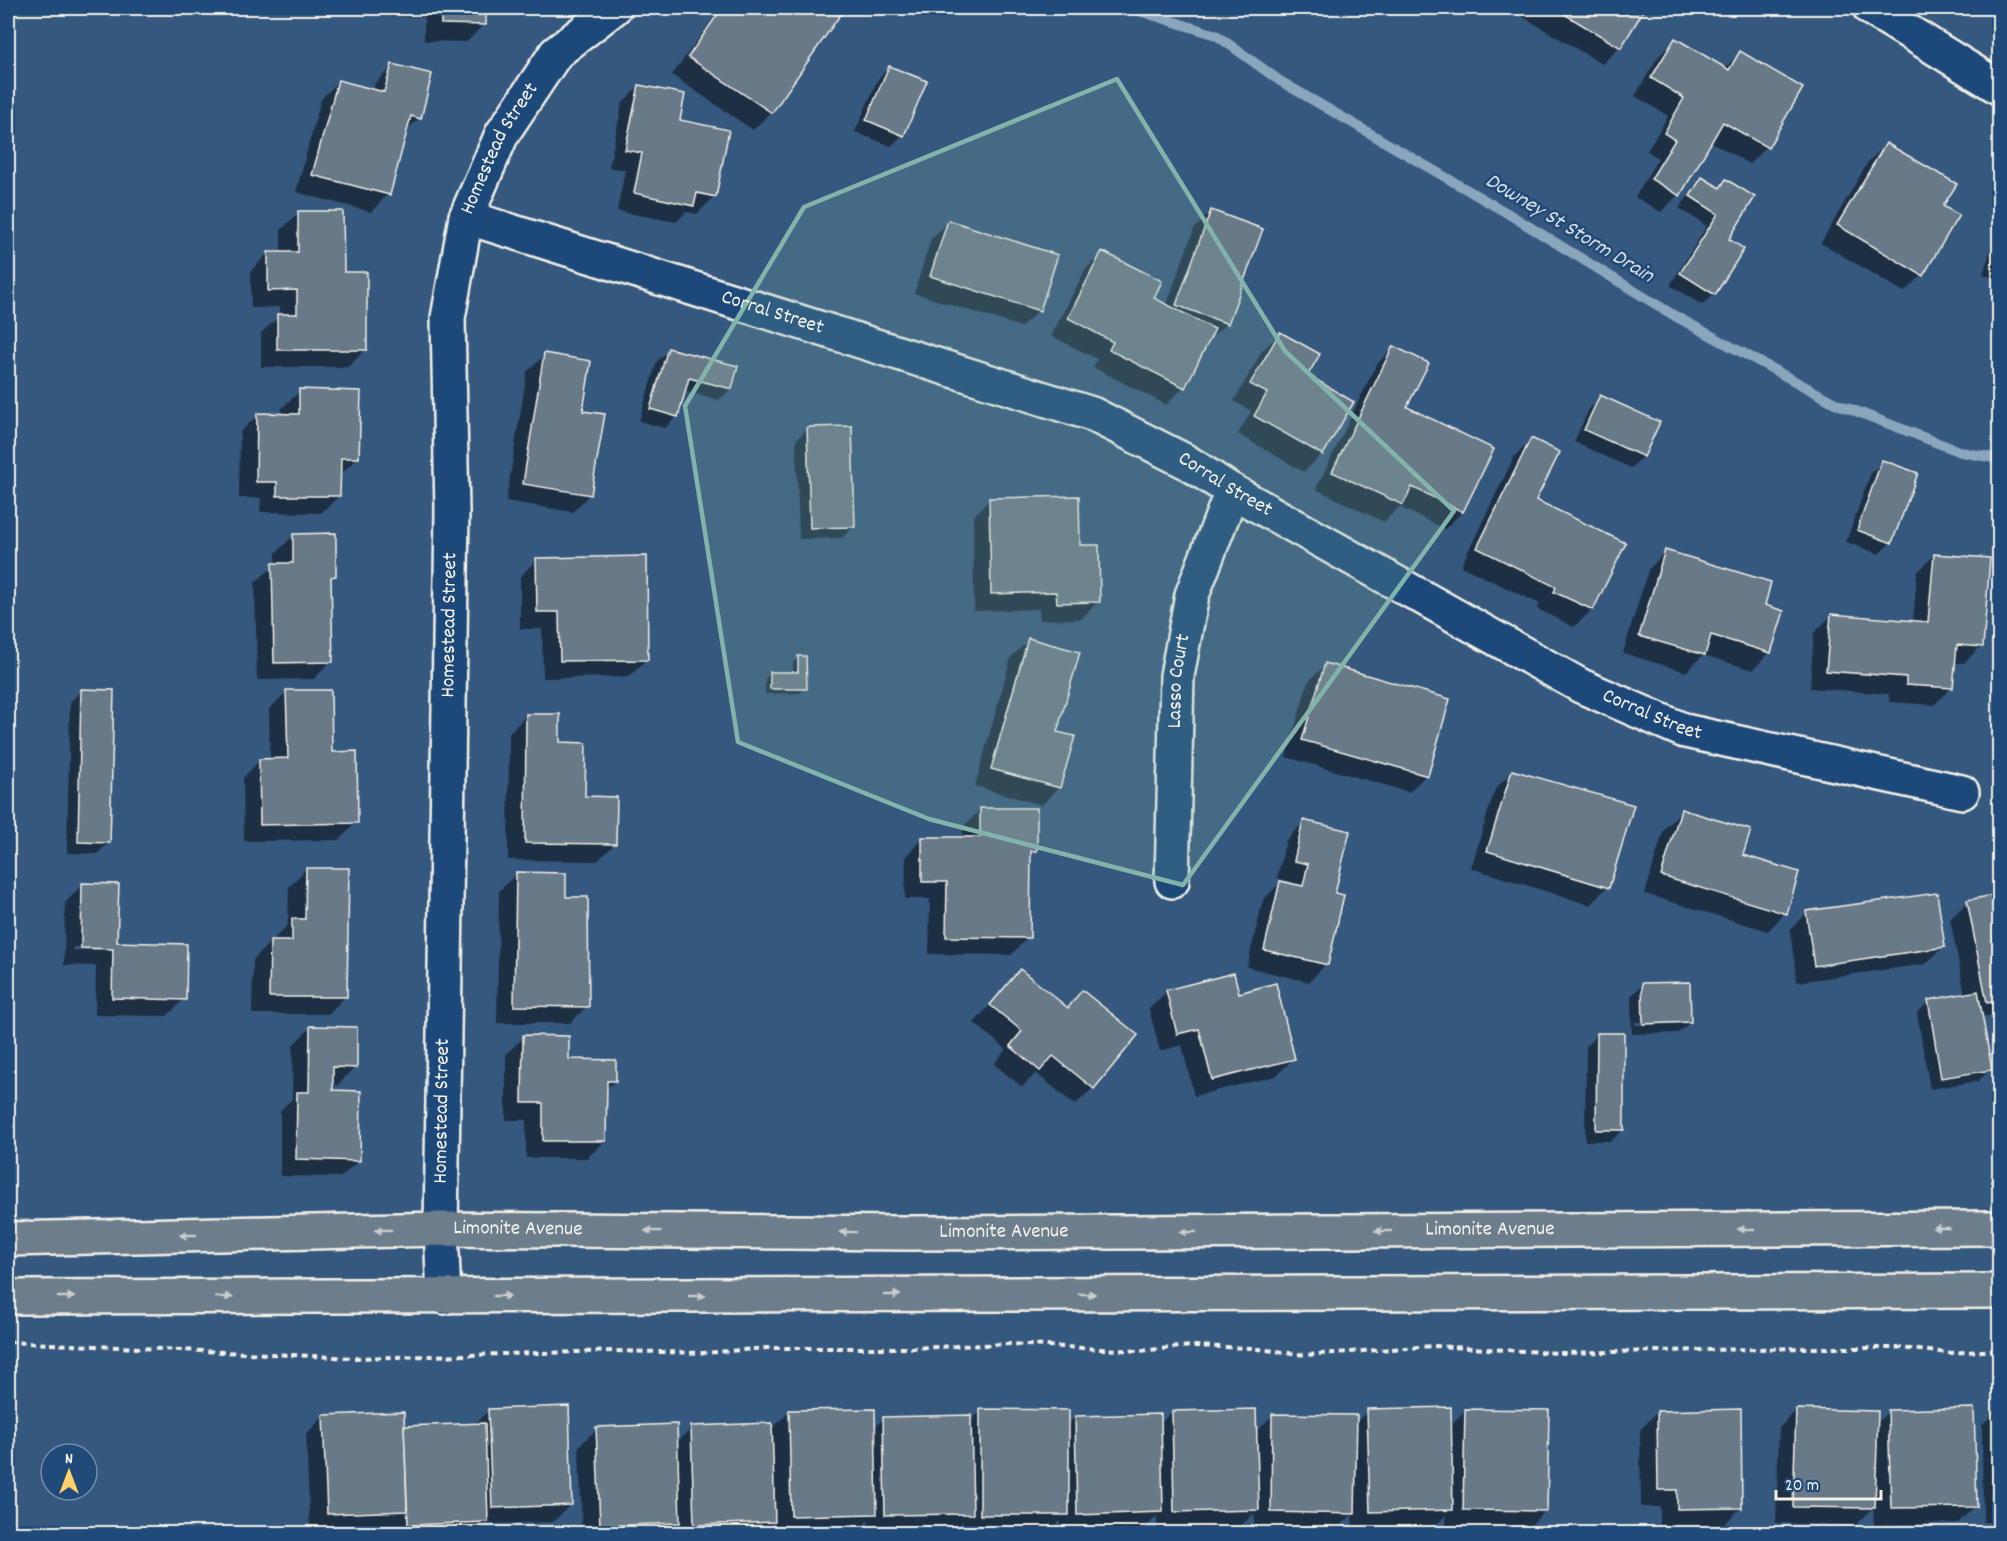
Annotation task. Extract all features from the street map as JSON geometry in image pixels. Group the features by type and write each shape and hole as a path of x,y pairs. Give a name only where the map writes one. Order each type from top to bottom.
{"main road":[{"name":"Limonite Avenue","path":"8,1239 441,1229 907,1233 2000,1228"},
{"path":"8,1297 2000,1291"}],"street":[{"name":"Homestead Street","path":"444,1296 441,1229 452,511 448,318 466,217 502,134 556,53 614,8"},
{"path":"1870,8 2000,88"},
{"name":"Corral Street","path":"466,217 1092,414 1187,462 1232,491 1581,686 1685,731 1962,792"},
{"name":"Lasso Court","path":"1172,881 1177,676 1192,595 1232,491"}],"path":[{"path":"8,1342 355,1358 616,1351 704,1353 767,1348 910,1348 1009,1344 1138,1351 1192,1346 1228,1347 1306,1355 1434,1346 1560,1353 1804,1348 1899,1348 1949,1353 2000,1350"}],"highlighted area":[{"path":"1117,79 1285,351 1454,511 1183,885 929,819 738,742 685,406 804,207"}],"building":[{"path":"441,8 486,8 486,25 441,24"},
{"path":"722,8 748,8 755,13 759,8 845,8 772,113 688,57"},
{"path":"1554,8 1645,8 1621,48"},
{"path":"1675,38 1729,70 1740,51 1803,88 1768,148 1723,122 1680,196 1651,179 1675,140 1664,133 1684,98 1651,78"},
{"path":"392,64 432,74 421,119 411,116 390,195 312,175 338,80 384,92"},
{"path":"889,66 927,81 904,136 866,120"},
{"path":"639,85 685,94 680,120 729,130 716,197 697,193 694,206 634,193 642,153 625,150"},
{"path":"1886,143 1957,184 1943,206 1959,215 1923,276 1837,225"},
{"path":"1702,177 1720,188 1726,179 1755,197 1729,239 1744,249 1715,295 1680,273 1718,214 1690,196"},
{"path":"1211,210 1263,229 1228,324 1176,305"},
{"path":"298,211 343,211 344,272 367,272 367,350 277,350 277,314 297,314 297,290 268,291 268,252 298,252"},
{"path":"948,220 1058,255 1040,311 930,276"},
{"path":"1102,251 1162,281 1154,298 1215,329 1185,388 1109,350 1113,342 1068,318"},
{"path":"1280,332 1320,354 1308,375 1354,402 1323,455 1254,416 1267,393 1250,384"},
{"path":"1393,346 1429,363 1407,407 1494,449 1463,512 1412,487 1403,505 1332,472"},
{"path":"668,348 738,366 732,389 689,378 678,417 650,409"},
{"path":"544,353 591,361 583,411 605,414 591,495 523,484"},
{"path":"299,389 361,391 359,458 341,458 340,496 277,496 277,482 256,482 257,413 299,414"},
{"path":"1600,395 1660,422 1644,457 1584,430"},
{"path":"852,426 855,527 810,528 807,427"},
{"path":"1531,438 1560,452 1536,500 1626,543 1593,610 1554,592 1556,587 1477,548"},
{"path":"1882,460 1918,473 1892,543 1857,530"},
{"path":"1079,496 1080,545 1099,545 1100,602 1057,603 1056,592 991,594 989,498"},
{"path":"336,533 336,576 331,577 333,662 274,663 272,563 293,563 293,534"},
{"path":"1665,550 1771,582 1765,605 1784,611 1771,653 1711,635 1705,655 1639,636"},
{"path":"1934,554 1990,558 1983,647 1957,645 1953,688 1906,685 1906,677 1826,671 1831,614 1928,622"},
{"path":"647,556 648,660 560,661 559,612 537,612 536,558"},
{"path":"1028,638 1080,652 1057,732 1075,736 1060,788 991,769"},
{"path":"798,656 806,656 807,689 770,689 770,672 798,672"},
{"path":"1325,663 1450,699 1428,776 1302,740"},
{"path":"81,689 114,690 110,843 78,842"},
{"path":"286,690 331,690 332,752 357,751 358,823 260,825 259,759 288,758"},
{"path":"526,714 560,714 560,742 586,743 585,796 617,797 616,844 525,843"},
{"path":"1512,770 1634,805 1609,888 1487,851"},
{"path":"980,808 1037,808 1037,851 1031,851 1030,938 946,937 947,882 922,882 922,837 980,837"},
{"path":"1681,809 1751,830 1743,855 1799,872 1787,914 1661,876"},
{"path":"1303,820 1350,831 1335,893 1344,895 1328,965 1264,950 1280,881 1303,886 1308,864 1294,861"},
{"path":"306,868 349,868 347,997 269,997 270,941 292,941 292,919 305,919"},
{"path":"516,872 566,873 566,897 588,897 589,1007 514,1006"},
{"path":"82,883 119,884 117,942 187,944 186,1000 112,998 113,949 81,948"},
{"path":"1937,893 1945,947 1814,966 1806,911"},
{"path":"2000,894 2000,1001 1987,1003 1967,900"},
{"path":"1020,969 1068,1008 1082,990 1138,1035 1094,1089 1053,1056 1040,1071 1010,1046 1022,1031 990,1005"},
{"path":"1234,973 1239,993 1276,983 1295,1059 1212,1080 1199,1029 1177,1034 1166,990"},
{"path":"1690,982 1691,1022 1643,1024 1642,983"},
{"path":"1978,991 1992,1070 1941,1078 1928,1000"},
{"path":"310,1026 357,1027 357,1068 333,1067 333,1090 361,1091 360,1161 296,1159 297,1092 309,1092"},
{"path":"1597,1033 1624,1033 1624,1130 1596,1130"},
{"path":"523,1035 569,1036 569,1059 616,1060 616,1081 607,1081 606,1141 543,1141 543,1103 522,1103"},
{"path":"569,1406 572,1505 492,1508 488,1409"},
{"path":"1451,1407 1453,1510 1370,1512 1367,1409"},
{"path":"1974,1408 1977,1507 1891,1508 1888,1410"},
{"path":"875,1409 877,1514 791,1516 789,1410"},
{"path":"980,1409 1069,1410 1069,1515 980,1515"},
{"path":"1256,1409 1259,1510 1174,1512 1172,1411"},
{"path":"1465,1409 1549,1410 1547,1511 1463,1510"},
{"path":"1741,1409 1742,1508 1677,1509 1677,1490 1658,1490 1657,1411"},
{"path":"1796,1409 1878,1411 1875,1508 1793,1507"},
{"path":"404,1412 407,1511 327,1514 323,1415"},
{"path":"1161,1414 1163,1512 1077,1515 1075,1416"},
{"path":"1272,1414 1357,1415 1355,1514 1271,1512"},
{"path":"971,1415 973,1514 885,1515 883,1417"},
{"path":"485,1423 488,1522 408,1525 404,1426"},
{"path":"772,1423 775,1522 694,1525 691,1426"},
{"path":"677,1424 680,1523 600,1526 596,1427"}],"waterway":[{"name":"Downey St Storm Drain","path":"1130,8 1216,35 1280,81 1507,213 1675,316 1835,403 1961,452 2000,459"}]}
